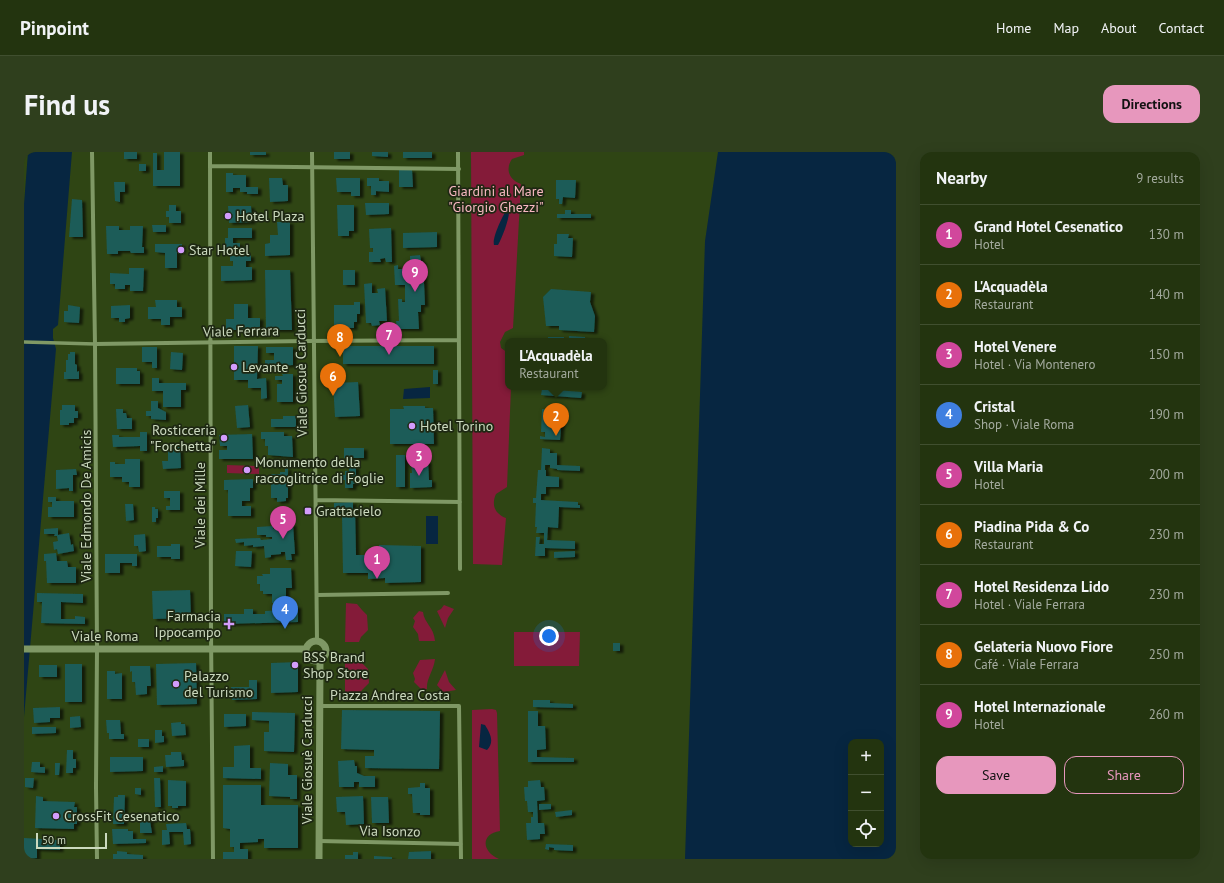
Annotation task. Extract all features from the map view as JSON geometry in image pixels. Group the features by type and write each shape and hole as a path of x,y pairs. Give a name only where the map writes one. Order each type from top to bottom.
{"street":[{"name":"Viale Edmondo De Amicis","path":"92,152 98,648 97,859"},
{"name":"Viale dei Mille","path":"210,152 213,859"},
{"name":"Viale Giosuè Carducci","path":"312,152 317,500 317,641"},
{"path":"458,152 460,569"},
{"path":"210,166 458,169"},
{"name":"Viale Ferrara","path":"24,342 95,344 458,340"},
{"path":"317,500 460,502"},
{"path":"317,595 448,593"},
{"path":"317,641 323,644 326,650 325,656 320,660 314,661 309,657 306,649 309,644 317,641"},
{"name":"Viale Roma","path":"24,648 306,649"},
{"name":"Viale Giosuè Carducci","path":"319,859 320,660"},
{"name":"Piazza Andrea Costa","path":"320,706 459,706 461,844"},
{"name":"Via Isonzo","path":"319,841 461,844"},
{"path":"461,844 461,859"}],"green space":[{"name":"Giardini al Mare \"Giorgio Ghezzi\"","path":"471,152 524,152 524,155 512,159 509,167 509,174 511,177 521,184 513,328 505,332 500,342 501,348 505,351 505,390 511,390 507,487 496,494 494,502 497,512 506,518 502,565 473,564"},
{"path":"227,465 259,466 259,474 227,473"},
{"path":"346,603 357,604 367,615 368,630 361,637 359,642 345,642"},
{"path":"444,605 454,609 448,618 445,628 437,611"},
{"path":"419,611 423,612 425,619 433,632 435,641 419,641 418,634 413,627 415,621 413,618"},
{"path":"514,632 580,632 579,666 514,666"},
{"path":"345,659 358,659 368,669 369,683 359,695 345,696"},
{"path":"435,659 427,689 422,690 414,682 415,679 413,673 420,660"},
{"path":"445,670 449,682 456,690 444,693 437,685"},
{"path":"472,710 496,710 497,713 500,831 489,836 486,839 486,844 489,852 499,859 472,859"}],"water":[{"path":"28,152 72,152 58,325 53,329 53,338 56,349 24,717 24,204"},
{"path":"718,152 896,152 896,859 685,859 705,241"},
{"path":"506,211 509,212 505,229 498,245 494,245 496,233"},
{"path":"430,387 430,398 403,399 404,389"},
{"path":"426,516 438,516 438,544 426,544"},
{"path":"481,724 485,725 491,738 491,744 487,750 479,747"}],"building":[{"path":"124,152 137,152 137,159 124,159"},
{"path":"164,152 180,152 180,186 153,186 153,153 157,153 157,170 164,170"},
{"path":"250,152 266,152 266,155 250,155"},
{"path":"334,152 350,152 350,159 334,159"},
{"path":"372,152 388,152 388,157 372,156"},
{"path":"403,152 432,152 432,158 403,158"},
{"path":"139,164 146,164 146,171 139,171"},
{"path":"399,170 412,170 413,187 399,187"},
{"path":"226,173 233,173 233,175 246,175 246,187 258,187 258,194 247,194 247,192 240,192 240,188 233,188 233,192 226,192"},
{"path":"269,178 282,178 283,185 288,185 288,201 270,202"},
{"path":"336,178 360,178 360,196 351,196 351,192 337,192"},
{"path":"367,178 379,178 379,181 389,181 389,192 376,191 376,195 371,195 371,186 367,186"},
{"path":"556,180 576,180 575,198 563,197 562,204 559,204 559,199 556,199"},
{"path":"114,182 125,182 125,192 120,192 120,202 115,201"},
{"path":"72,199 82,200 83,237 69,237"},
{"path":"365,203 389,203 389,214 366,215"},
{"path":"169,205 176,205 176,211 181,211 181,223 169,223 169,217 166,217 166,211 169,211"},
{"path":"337,205 354,205 354,231 349,231 349,236 338,236"},
{"path":"228,206 251,206 252,222 229,223"},
{"path":"565,210 571,210 571,214 591,214 591,218 557,218 557,214 565,214"},
{"path":"277,222 290,222 290,255 265,256 265,244 270,243 270,235 278,235"},
{"path":"152,225 166,225 166,232 153,232"},
{"path":"106,226 119,226 119,230 130,230 130,226 143,226 142,247 144,247 144,253 118,251 118,254 107,254"},
{"path":"228,228 252,228 252,238 233,238 233,243 240,243 240,250 225,251 225,238 228,238"},
{"path":"391,228 392,262 386,262 385,258 380,259 381,262 369,262 369,252 373,252 373,248 370,248 369,229"},
{"path":"437,232 437,247 403,248 403,233"},
{"path":"557,234 569,234 568,238 573,238 572,257 554,256 554,244 557,244"},
{"path":"155,244 182,244 182,252 177,252 177,268 165,268 165,253 155,252"},
{"path":"251,255 251,261 246,261 246,267 252,267 252,280 221,281 221,266 233,266 233,261 230,261 230,256"},
{"path":"420,255 421,261 423,261 425,305 421,305 421,312 418,312 419,329 397,329 396,321 399,321 398,299 402,299 402,302 405,302 405,285 395,285 394,266 398,265 398,269 410,269 410,256"},
{"path":"129,268 144,268 143,291 130,291 130,285 125,285 125,289 115,289 115,284 110,284 110,273 129,274"},
{"path":"265,270 290,270 292,330 266,330"},
{"path":"343,270 355,270 355,285 343,285"},
{"path":"372,283 372,293 378,293 377,289 385,288 387,321 379,321 380,325 372,326 371,323 366,323 364,284"},
{"path":"551,289 591,292 590,302 595,316 594,332 559,330 559,326 546,326 543,297"},
{"path":"155,300 177,300 177,307 182,307 182,317 170,317 170,325 161,325 161,319 148,319 148,307 156,307"},
{"path":"354,302 360,302 360,314 357,314 357,322 354,322 354,328 334,328 334,305 354,305"},
{"path":"234,304 248,304 248,318 260,318 260,330 226,330 226,319 234,319"},
{"path":"68,305 80,307 79,323 64,322 64,311 68,311"},
{"path":"130,305 130,318 125,319 125,322 119,322 119,318 111,318 111,306"},
{"path":"569,336 585,337 585,338 569,338"},
{"path":"548,337 564,337 564,338"},
{"path":"234,346 258,346 257,379 266,378 267,398 261,399 261,388 248,388 248,380 234,380"},
{"path":"343,346 434,346 434,364 343,364"},
{"path":"142,347 157,347 157,368 152,368 152,362 142,362"},
{"path":"266,347 293,347 293,365 265,367 265,360 274,360 274,353 266,353"},
{"path":"70,352 75,352 75,364 77,365 77,372 79,371 79,379 64,379 64,372 66,372 66,360 68,360 68,354 70,354"},
{"path":"171,352 183,353 182,370 170,369"},
{"path":"116,368 137,368 137,371 140,371 140,384 116,384"},
{"path":"433,370 438,370 438,384 433,384"},
{"path":"282,374 293,374 293,402 277,402 277,384 282,384 282,380 275,380 275,376 283,376"},
{"path":"152,378 159,378 159,383 186,383 186,390 181,390 181,407 163,407 163,391 152,391"},
{"path":"358,382 360,416 335,417 333,383"},
{"path":"542,390 582,392 581,398 541,395"},
{"path":"151,401 158,401 158,408 166,412 166,420 151,419 151,416 146,416 146,411 151,411"},
{"path":"62,405 75,405 75,411 78,411 78,418 74,418 74,423 69,423 69,425 60,425 60,410 62,410"},
{"path":"248,405 250,427 237,428 235,406"},
{"name":"Hotel Torino","path":"403,406 425,406 425,408 433,408 434,444 390,444 390,409 404,409"},
{"path":"116,409 123,409 123,413 126,413 127,418 132,418 132,429 117,429"},
{"path":"542,409 554,410 554,417 562,416 560,440 540,439 540,436 545,437 545,432 541,432"},
{"path":"283,416 296,416 296,427 271,427 271,419 283,419"},
{"path":"140,432 147,432 147,451 140,451 140,446 113,447 112,435 119,435 119,437 140,437"},
{"path":"261,432 284,432 284,436 292,436 293,457 268,455 268,446 265,446 265,439 261,439"},
{"path":"252,434 253,459 219,459 219,450 227,450 227,446 220,446 219,435"},
{"path":"180,447 181,468 163,469 162,461 168,461 168,448"},
{"path":"344,448 364,448 364,458 344,458"},
{"path":"542,448 550,449 550,453 557,453 557,465 580,466 580,471 557,470 550,468 550,465 545,465 546,476 559,477 559,487 546,487 546,494 541,494 541,500 578,502 580,508 559,507 558,528 548,527 547,540 575,541 575,549 545,548 545,556 535,556 536,537 540,537 539,544 544,544 544,533 536,533 536,503 533,503 533,498 536,498 538,470 541,470"},
{"path":"396,455 405,455 405,487 396,487"},
{"path":"125,459 140,459 140,487 129,487 129,482 122,482 122,477 110,477 110,462 115,462 115,464 125,464"},
{"path":"428,461 429,480 432,480 432,487 410,488 410,473 412,473 411,462"},
{"path":"349,466 356,467 356,484 353,484 353,488 345,488 345,480 343,480 343,475 345,475 345,471 349,471"},
{"path":"285,468 288,468 288,498 286,498 286,501 277,502 277,498 271,498 271,474 280,474 280,472 285,472"},
{"path":"76,469 77,475 73,475 73,491 69,491 69,488 56,489 56,470"},
{"path":"253,479 253,488 250,488 250,501 242,501 242,506 251,506 251,516 228,516 228,490 224,490 224,480"},
{"path":"164,491 180,491 180,510 166,510 166,506 170,506 170,498 164,498"},
{"path":"48,497 56,497 56,501 74,501 74,517 48,517 48,507 52,507 52,502 48,502"},
{"path":"353,502 353,509 355,509 356,555 371,555 371,552 379,552 379,545 421,546 421,582 385,583 385,578 368,579 368,573 343,573 342,515 334,515 334,503"},
{"path":"125,504 133,504 134,520 126,521"},
{"path":"152,507 158,509 158,518 156,518 156,522 152,522"},
{"path":"293,524 295,554 291,554 292,560 286,560 285,552 265,558 264,546 253,547 253,545 244,546 244,542 236,543 235,539 272,539 272,537 266,537 266,535 257,535 257,527 273,526 273,529 285,528 285,525"},
{"path":"58,528 58,535 69,533 71,545 73,544 74,551 58,554 57,549 54,550 53,542 58,541 57,536 54,536 55,534 44,534 44,529"},
{"path":"145,534 146,551 139,552 138,546 134,546 134,535"},
{"path":"171,544 180,544 180,559 171,559 171,557 157,557 157,546 171,546"},
{"path":"236,551 252,551 251,567 235,566"},
{"path":"575,551 575,557 554,558 554,552"},
{"path":"56,553 57,561 67,561 68,567 76,567 76,583 47,583 46,561 44,561 44,554"},
{"path":"105,554 137,554 137,566 132,566 132,563 120,563 120,573 105,573"},
{"path":"270,568 291,568 292,588 286,588 286,603 272,603 272,594 263,594 263,591 260,591 260,584 257,584 257,576 263,576 262,574 270,574"},
{"path":"190,590 191,618 153,619 152,591"},
{"path":"37,593 83,594 83,603 61,602 61,619 75,619 75,616 85,617 85,624 41,623 42,602 37,602"},
{"path":"285,606 298,606 298,622 224,624 224,614 244,614 244,609 253,609 253,614 265,614 265,611 285,610"},
{"path":"613,643 620,643 620,651 613,651"},
{"path":"298,662 298,692 271,693 271,663"},
{"name":"Palazzo del Turismo","path":"196,663 197,704 157,705 156,664"},
{"path":"65,664 82,664 82,702 65,702"},
{"path":"39,665 57,665 57,677 39,677"},
{"path":"130,666 150,666 151,686 147,686 147,694 136,695 135,682 132,682 132,671 130,672"},
{"path":"107,671 115,671 115,674 122,673 122,699 107,699"},
{"path":"249,680 257,680 257,699 232,700 231,687 249,687"},
{"path":"533,700 550,700 550,703 573,704 573,708 533,707"},
{"path":"60,707 60,718 50,718 50,722 34,723 33,708"},
{"path":"342,710 440,711 439,769 365,768 365,756 374,756 374,750 341,749"},
{"path":"528,711 538,711 538,726 545,726 546,749 537,750 537,757 574,758 574,762 528,762"},
{"path":"252,712 295,713 294,752 264,751 264,732 269,732 269,721 252,720"},
{"path":"224,714 246,714 246,726 224,727"},
{"path":"80,716 81,727 70,728 70,717"},
{"path":"106,720 120,720 121,734 124,734 124,739 109,739"},
{"path":"181,722 181,724 185,724 186,735 172,736 171,723"},
{"path":"32,727 56,727 56,733 32,734"},
{"path":"155,730 162,730 164,742 155,743"},
{"path":"138,739 149,739 149,747 138,747"},
{"path":"250,745 250,768 261,768 261,779 223,778 223,767 234,767 234,746"},
{"path":"67,750 73,750 73,759 76,759 76,768 73,768 73,773 66,773"},
{"path":"171,752 181,752 182,760 184,760 184,766 166,767 165,755 171,755"},
{"path":"110,757 143,757 143,771 110,772"},
{"path":"354,760 355,766 357,766 357,773 364,776 375,776 375,787 359,787 359,782 354,782 354,787 339,787 338,761"},
{"path":"32,762 40,762 40,767 45,767 45,773 31,772"},
{"path":"55,763 60,763 59,775 55,775"},
{"path":"270,763 288,764 288,775 297,775 297,799 290,799 290,797 269,796"},
{"path":"163,766 163,772 154,772 154,767"},
{"path":"25,778 34,778 33,788 25,787"},
{"path":"154,778 160,778 161,807 155,807"},
{"path":"168,780 186,781 186,806 172,808 172,806 168,806"},
{"path":"540,780 541,787 544,787 545,800 537,801 538,823 544,823 545,834 540,834 540,839 527,840 526,823 531,823 533,812 528,812 527,801 525,801 524,787 528,787 528,781"},
{"path":"420,783 425,783 425,788 430,788 430,815 413,813 412,794 408,794 408,788 420,787"},
{"path":"223,785 261,785 261,805 298,805 298,848 264,848 264,839 258,839 258,842 240,843 240,849 248,849 248,859 223,859 223,852 234,852 234,847 230,847 230,829 223,828"},
{"path":"135,788 141,788 141,795 135,794"},
{"path":"118,795 125,795 124,824 113,824 114,797 118,797"},
{"name":"CrossFit Cesenatico","path":"36,796 43,797 43,801 75,802 74,807 77,807 77,824 74,824 74,829 35,828"},
{"path":"363,796 364,824 346,825 345,812 337,812 336,797"},
{"path":"371,797 388,797 389,823 372,823"},
{"path":"539,804 551,804 551,809 539,810"},
{"path":"572,810 572,815 556,817 555,812"},
{"path":"140,816 152,816 152,821 150,821 152,833 140,833"},
{"path":"186,823 187,829 190,829 191,844 184,845 183,832 169,832 170,844 162,845 162,830 167,830 166,824"},
{"path":"112,829 128,829 128,831 133,831 133,839 146,839 146,843 113,844"},
{"path":"24,838 60,840 60,850 37,849 37,858 24,859"},
{"path":"546,844 573,845 573,851 554,850 554,848 549,847 549,850 545,849"},
{"path":"117,851 127,852 127,854 143,855 143,859 113,859 113,854 117,854"},
{"path":"431,851 431,859 408,859 409,852"},
{"path":"353,852 358,852 358,859 345,859 345,855 353,855"},
{"path":"374,856 392,857 392,859 374,859"}],"place":[{"name":"Hotel Plaza","path":"228,216"},
{"name":"Star Hotel","path":"181,250"},
{"name":"Hotel Internazionale","path":"415,292"},
{"name":"Hotel Residenza Lido","path":"389,355"},
{"name":"Gelateria Nuovo Fiore","path":"340,357"},
{"name":"Levante","path":"234,367"},
{"name":"Piadina Pida & Co","path":"333,396"},
{"name":"Hotel Torino","path":"412,426"},
{"name":"L'Acquadèla","path":"556,436"},
{"name":"Rosticceria \"Forchetta\"","path":"224,438"},
{"name":"Monumento della raccoglitrice di Foglie","path":"247,470"},
{"name":"Hotel Venere","path":"419,476"},
{"name":"Grattacielo","path":"308,511"},
{"name":"Villa Maria","path":"283,539"},
{"name":"Grand Hotel Cesenatico","path":"377,579"},
{"name":"Farmacia Ippocampo","path":"229,624"},
{"name":"Cristal","path":"285,629"},
{"name":"BSS Brand Shop Store","path":"295,665"},
{"name":"Palazzo del Turismo","path":"176,684"},
{"name":"CrossFit Cesenatico","path":"56,816"}]}
